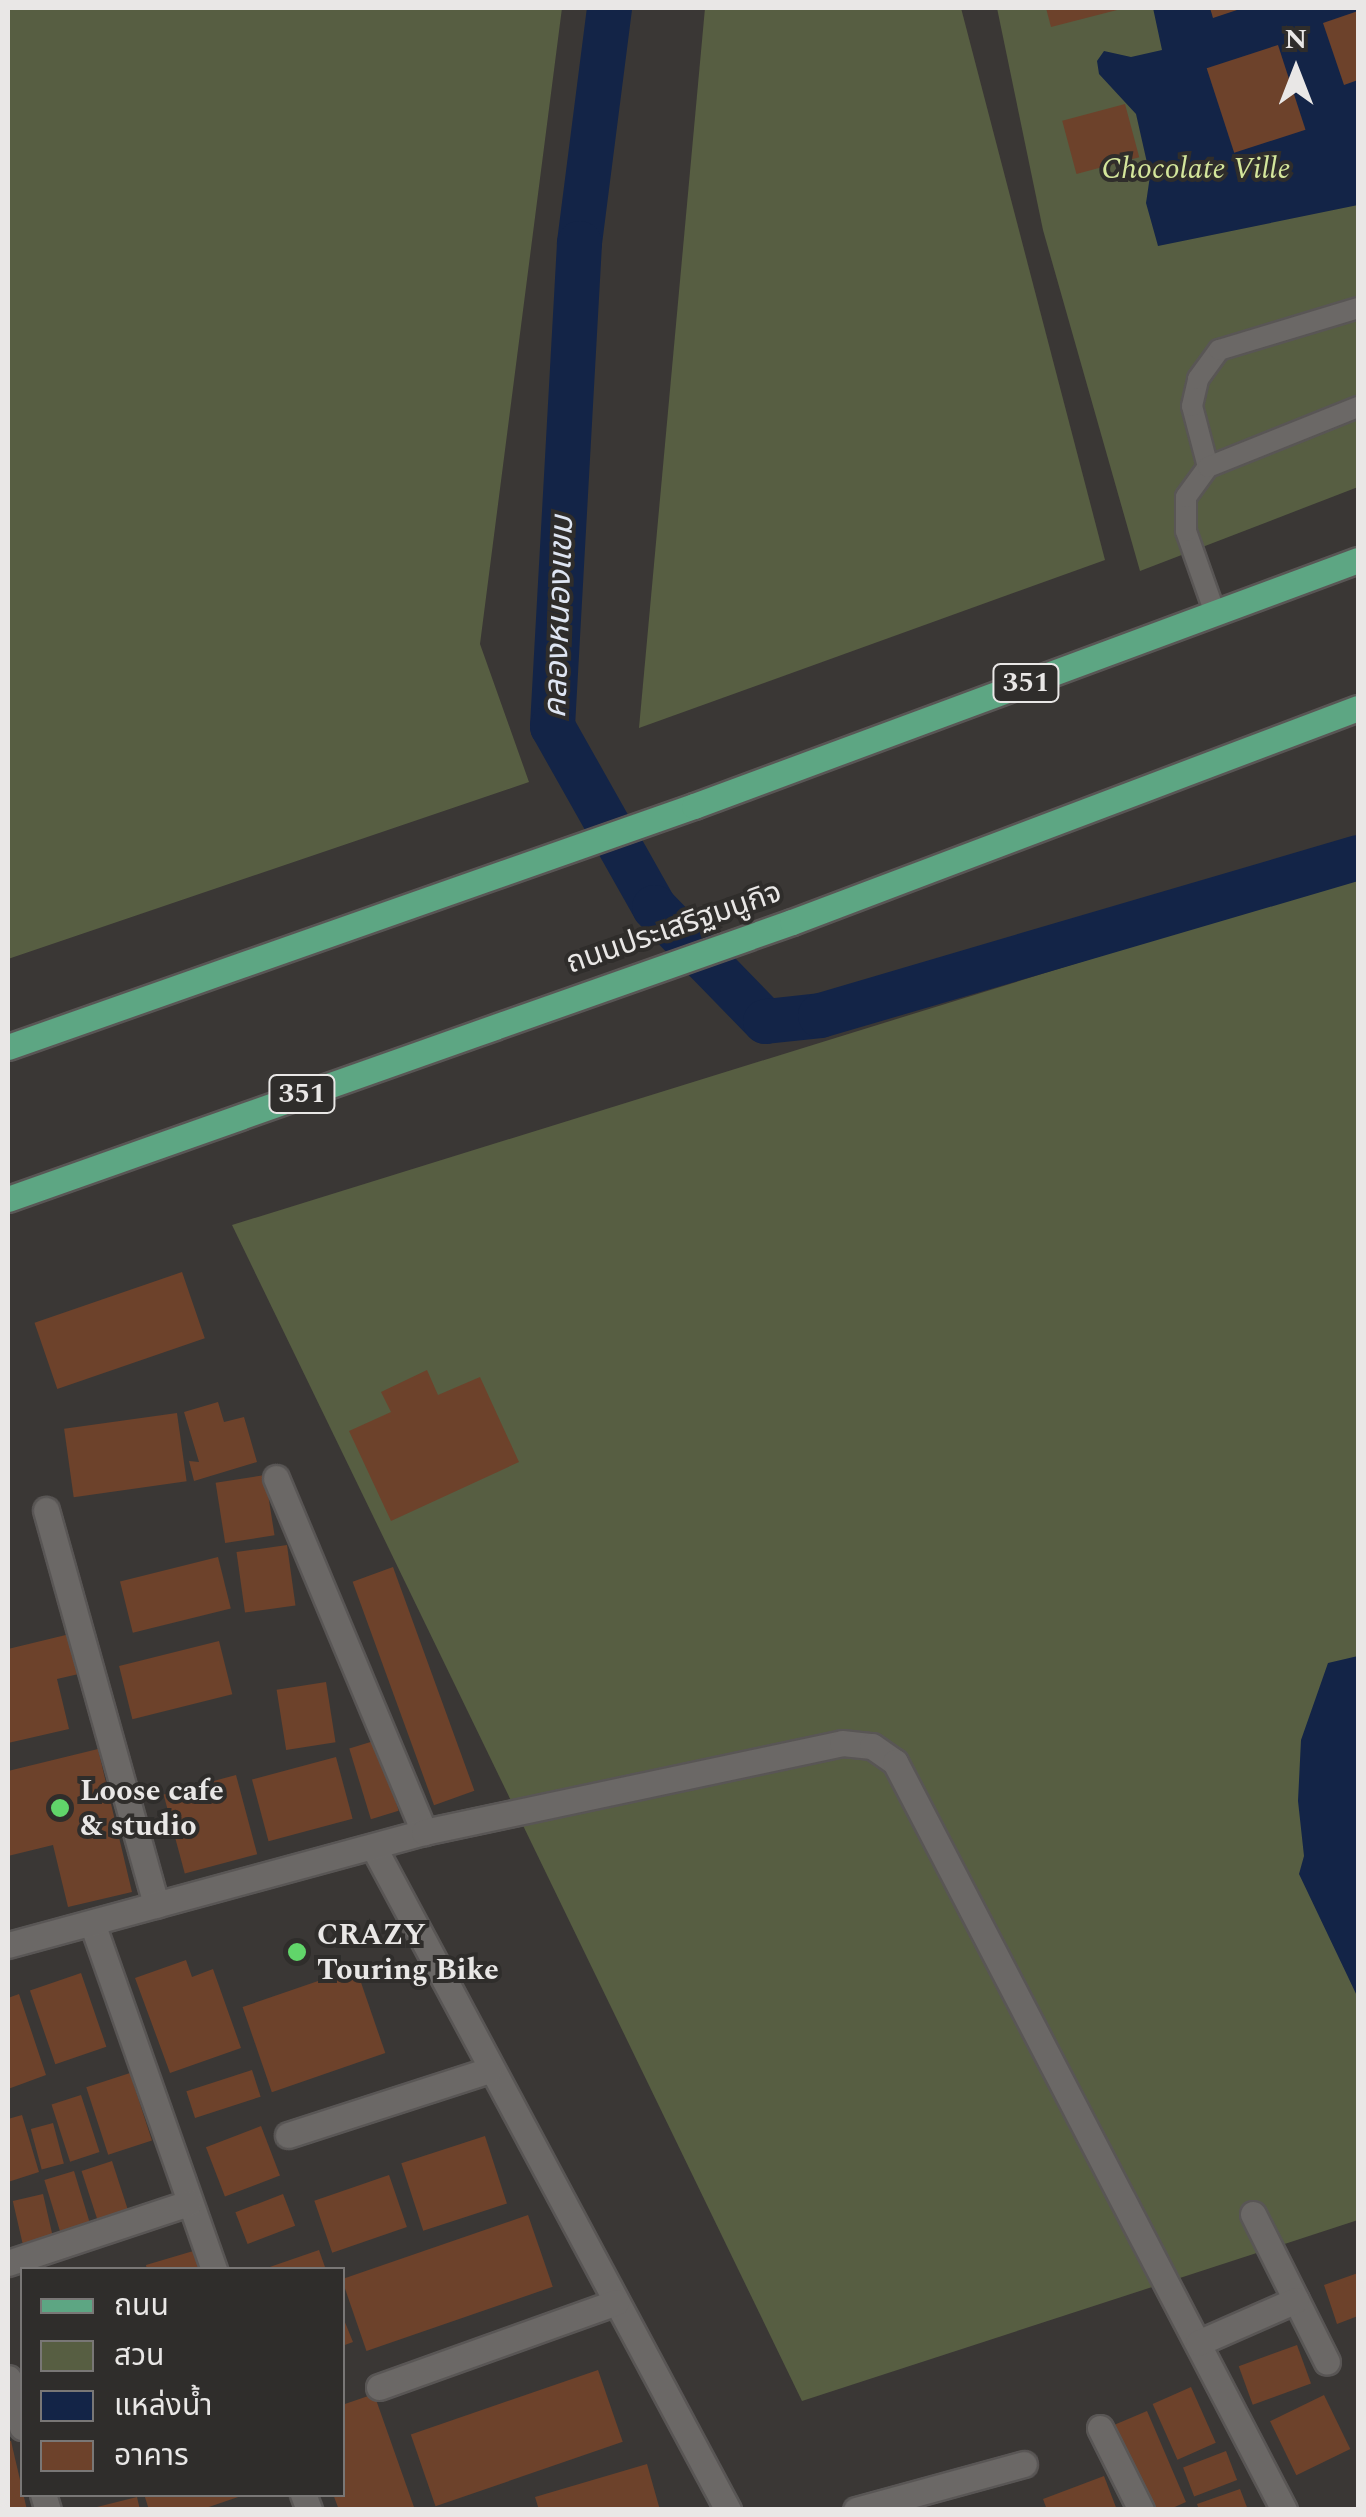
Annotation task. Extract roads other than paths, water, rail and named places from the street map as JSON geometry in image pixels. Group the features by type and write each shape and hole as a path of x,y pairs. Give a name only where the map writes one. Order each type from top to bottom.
{"main road":[{"name":"351","path":"8,1047 694,806 1358,560"},
{"name":"ถนนประเสริฐมนูกิจ","path":"8,1200 792,922 1358,708"}],"street":[{"path":"276,1478 424,1832"},
{"path":"46,1510 156,1904"},
{"path":"8,1945 424,1832 842,1743 872,1746 896,1762 1284,2510"},
{"path":"374,1848 489,2070 728,2510"},
{"path":"92,1923 213,2267"},
{"path":"288,2135 489,2070"},
{"path":"8,2264 188,2203"},
{"path":"1253,2214 1327,2362"},
{"path":"1198,2343 1296,2300"},
{"path":"379,2387 616,2302"},
{"path":"8,2378 20,2420"},
{"path":"1100,2428 1141,2510"},
{"path":"856,2510 1024,2464"}],"lane":[{"path":"1208,468 1192,406 1198,379 1220,350 1358,308"},
{"path":"1215,613 1186,531 1186,497 1208,468 1358,407"}],"water":[{"path":"1153,8 1358,8 1358,205 1158,246 1146,203 1150,176 1136,114 1099,74 1097,61 1104,51 1131,57 1162,50"},
{"path":"1358,1656 1358,1998 1299,1874 1304,1856 1298,1801 1301,1740 1328,1663"}],"waterway":[{"name":"คลองหนองแขม","path":"609,8 579,243 552,726 654,907 765,1021 820,1015 1358,857"}],"place":[{"name":"Loose cafe & studio","path":"60,1808"},
{"name":"CRAZY Touring Bike","path":"297,1952"}],"park label":[{"name":"Chocolate Ville","path":"1196,169"}]}
